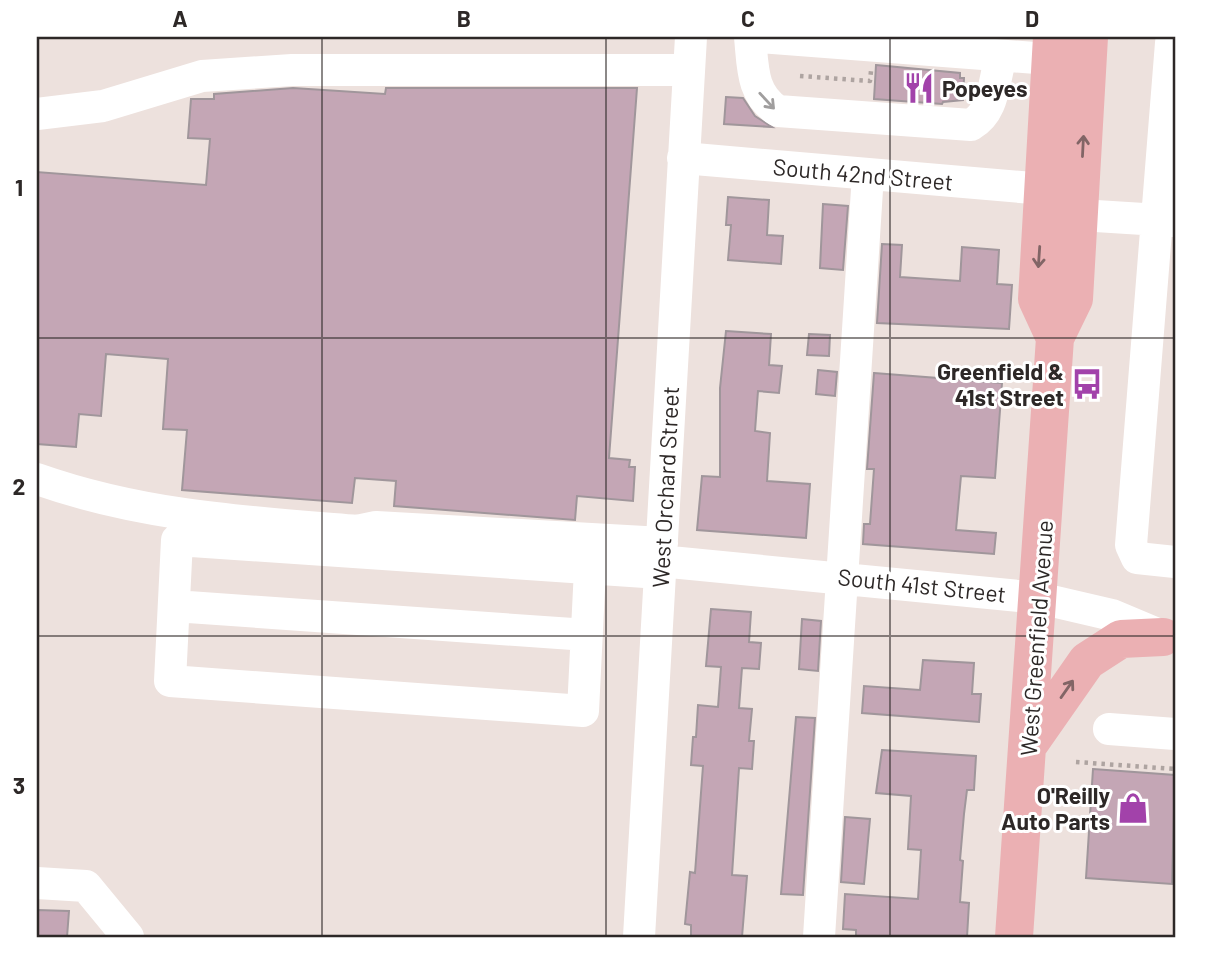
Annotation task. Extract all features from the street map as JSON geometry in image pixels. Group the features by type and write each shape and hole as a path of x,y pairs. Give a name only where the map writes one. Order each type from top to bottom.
{"main road":[{"name":"West Greenfield Avenue","path":"1055,338 1037,299 1044,189 1069,49"},
{"name":"West Greenfield Avenue","path":"1014,937 1055,338 1074,299 1080,215 1069,49"},
{"path":"1028,745 1087,661 1121,639 1169,640"}],"street":[{"name":"West Orchard Street","path":"639,937 691,37"},
{"path":"750,37 754,77 760,95 778,111 971,125 984,118 991,104 992,86 1001,57"},
{"path":"758,37 1001,57 1069,49"},
{"path":"1175,43 1171,43 1166,220 1131,545 1137,558 1175,562"},
{"path":"37,114 103,106 202,76 215,75 319,70 689,70"},
{"name":"South 42nd Street","path":"683,159 1044,189"},
{"path":"819,937 868,174"},
{"path":"1080,215 1166,220"},
{"path":"37,479 65,489 176,515 357,531 376,527 661,559"},
{"path":"590,569 583,711 170,681 177,540 590,569 661,559"},
{"name":"South 41st Street","path":"661,559 1039,598 1112,615 1169,640"},
{"path":"174,606 587,635"},
{"path":"1109,729 1175,734"},
{"path":"37,883 86,886 128,937"}],"path":[{"path":"1076,762 1175,769"}],"building":[{"name":"Popeyes","path":"876,65 960,73 960,78 964,78 963,100 942,104 874,99"},
{"path":"293,88 385,94 386,88 637,88 609,458 630,460 629,467 635,467 633,501 577,496 575,520 394,506 396,481 355,478 352,503 182,490 187,430 163,429 168,359 106,354 101,416 79,414 76,447 37,444 37,172 206,185 210,139 188,138 191,99 214,99 214,94"},
{"path":"726,97 743,98 755,116 772,127 724,124"},
{"path":"728,197 769,200 767,235 783,236 781,264 728,260 731,225 726,225"},
{"path":"823,204 848,206 843,270 820,268"},
{"path":"882,244 902,245 900,277 960,281 962,247 999,250 997,284 1012,285 1009,329 877,323"},
{"path":"726,331 771,334 769,365 782,366 779,393 758,391 755,431 770,433 767,481 810,484 806,538 697,530 702,476 720,477 720,388"},
{"path":"809,334 830,335 829,356 807,355"},
{"path":"818,370 837,372 835,396 816,394"},
{"path":"874,373 1002,383 995,478 961,476 956,530 996,533 994,554 863,544 864,524 870,524 874,469 867,469"},
{"path":"711,609 751,612 749,642 761,643 759,669 742,668 739,708 752,709 749,741 754,741 752,769 739,768 732,875 747,876 742,937 691,937 691,925 685,924 690,872 695,873 703,766 691,765 693,737 696,737 698,705 718,707 721,667 706,666"},
{"path":"802,619 821,621 818,671 799,669"},
{"path":"923,660 974,663 972,694 981,694 979,722 862,713 864,686 920,690"},
{"path":"796,717 815,718 803,895 781,894"},
{"path":"882,750 976,756 974,790 967,790 960,860 963,861 960,902 969,903 967,937 856,937 856,930 843,929 845,894 918,899 921,850 908,849 911,796 876,793"},
{"name":"O'Reilly Auto Parts","path":"1093,769 1175,775 1172,884 1086,878"},
{"path":"845,817 870,819 864,884 841,882"},
{"path":"37,910 69,911 67,937 37,937"}],"place":[{"name":"Popeyes","path":"919,88"},
{"name":"Greenfield & 41st Street","path":"1087,384"},
{"name":"O'Reilly Auto Parts","path":"1133,808"}]}
